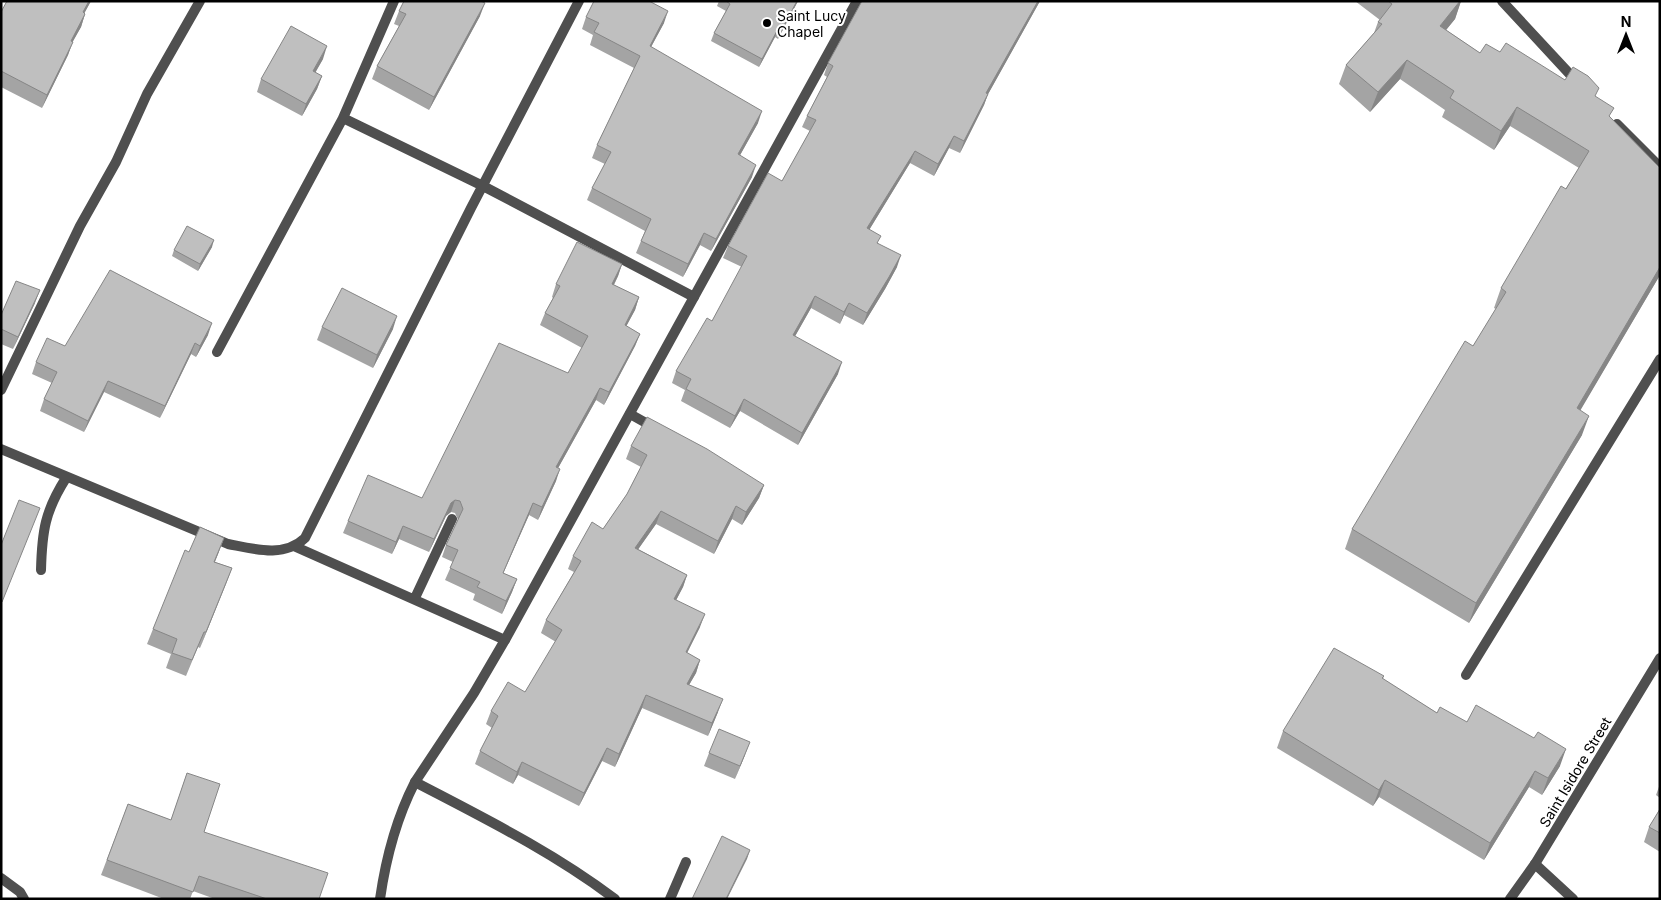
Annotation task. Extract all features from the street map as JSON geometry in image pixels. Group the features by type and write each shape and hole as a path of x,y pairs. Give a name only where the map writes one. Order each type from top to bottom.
{"street":[{"path":"1,390 80,226 116,162 147,94 200,1"},
{"path":"217,352 343,118 394,1"},
{"path":"296,547 305,538 579,1"},
{"path":"380,899 386,858 408,797 505,640 857,1"},
{"path":"1502,1 1584,89"},
{"path":"343,118 483,186 694,297"},
{"path":"1611,118 1660,167"},
{"path":"1466,676 1660,359"},
{"path":"630,414 662,432"},
{"path":"1,449 66,478 108,493 228,544 261,550 296,547 505,640"},
{"path":"41,570 42,539 51,502 66,478"},
{"path":"414,598 452,519"},
{"name":"Saint Isidore Street","path":"1510,899 1535,864 1660,658"},
{"path":"416,782 583,874 615,899"},
{"path":"670,899 686,862"},
{"path":"1535,864 1573,899"},
{"path":"1,878 20,892 24,899"}],"building":[{"path":"7,1 89,1 83,12 85,14 71,41 73,42 47,95 1,71 1,12"},
{"path":"404,1 481,1 485,3 434,97 377,66 406,14 399,11"},
{"path":"594,1 649,1 668,11 650,46 762,111 738,154 756,165 716,239 704,233 688,264 641,241 651,219 592,188 611,152 597,145 640,56 594,32 599,23 586,17"},
{"path":"726,1 797,1 781,31 778,29 762,59 714,33 730,4"},
{"path":"862,1 1038,1 986,93 988,94 964,141 954,136 938,164 915,151 867,228 881,236 877,243 901,255 867,313 849,303 844,312 815,296 793,335 842,362 802,433 744,399 735,416 686,389 691,379 676,371 707,318 712,321 747,256 728,246 768,173 782,181 816,120 807,116 833,66 828,63"},
{"path":"1388,1 1460,1 1440,26 1480,53 1486,44 1500,52 1506,43 1565,80 1573,67 1588,76 1599,88 1595,96 1614,108 1609,116 1660,168 1660,267 1577,408 1589,416 1476,603 1352,529 1465,341 1473,346 1506,292 1501,288 1561,186 1566,189 1589,151 1517,107 1501,131 1450,98 1454,91 1407,60 1378,92 1346,65 1382,24 1378,22 1392,4"},
{"path":"291,26 327,46 313,71 322,76 306,104 261,79"},
{"path":"187,226 214,240 200,264 174,250"},
{"path":"577,242 622,264 612,284 639,297 625,325 640,334 609,392 600,388 556,467 560,469 542,507 533,503 503,573 517,579 506,601 477,587 480,582 450,568 458,550 446,545 463,509 460,501 455,500 451,503 434,539 403,526 396,542 348,521 368,475 422,498 499,343 568,373 588,336 545,313 560,286 556,284"},
{"path":"110,270 212,323 200,346 195,343 165,406 108,381 88,421 44,399 57,372 36,362 47,338 65,346"},
{"path":"16,281 40,290 18,337 1,329 1,315"},
{"path":"342,288 397,316 377,355 322,327"},
{"path":"647,417 707,449 764,485 746,512 736,506 718,541 661,511 635,548 687,575 674,599 705,614 686,652 700,660 687,684 723,699 712,723 646,695 619,754 607,748 584,793 522,762 517,772 480,751 498,716 491,711 508,682 525,692 562,630 546,620 581,561 573,556 592,522 603,529 627,494 647,455 631,446"},
{"path":"19,500 40,508 2,602 1,545"},
{"path":"200,527 224,538 214,562 232,568 206,632 204,632 192,660 172,653 177,639 153,629 185,550 189,552"},
{"path":"1334,648 1384,676 1382,678 1437,713 1440,707 1467,722 1476,705 1534,738 1538,732 1566,749 1548,778 1535,771 1490,843 1385,780 1379,790 1283,731"},
{"path":"719,729 750,742 740,766 709,753"},
{"path":"187,773 220,784 204,832 328,873 319,899 267,899 199,876 193,892 107,860 128,804 171,820"},
{"path":"1660,809 1660,833 1649,827"},
{"path":"722,836 750,850 726,899 692,899"}],"place":[{"name":"Saint Lucy Chapel","path":"767,23"}]}
